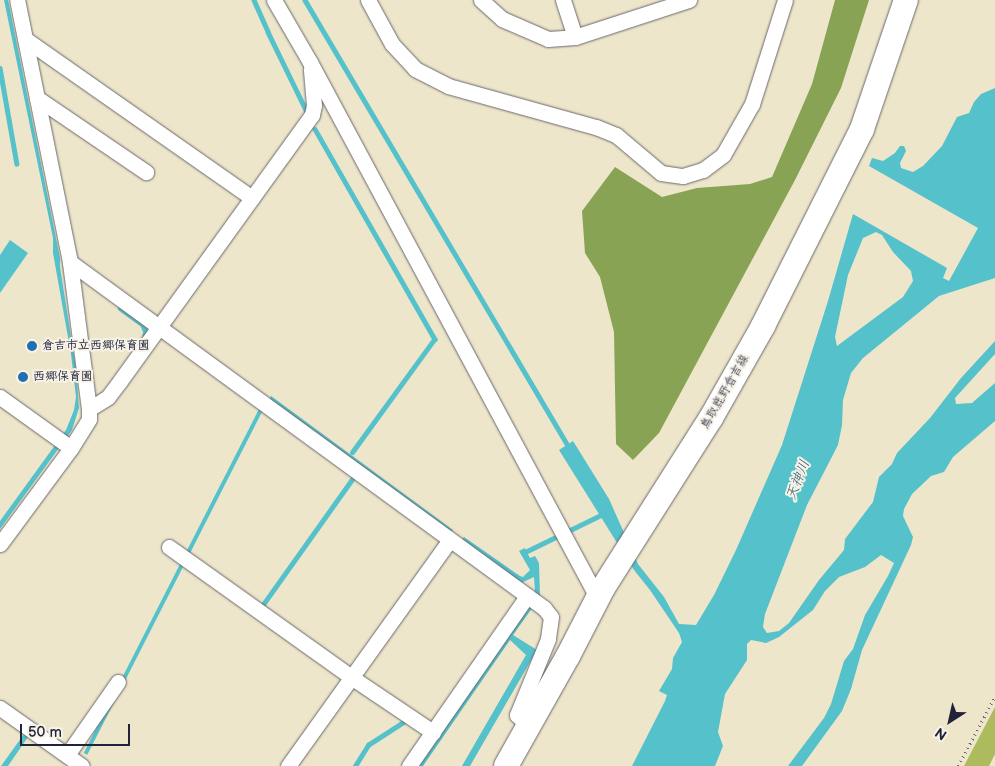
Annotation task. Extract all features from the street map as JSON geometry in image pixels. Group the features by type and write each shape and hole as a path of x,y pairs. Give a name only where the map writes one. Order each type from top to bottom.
{"main road":[{"name":"鳥取鹿野倉吉線","path":"506,766 600,593 711,418 763,326 862,129 906,0"}],"street":[{"path":"0,544 71,448 88,420 89,409 70,262 17,0"},
{"path":"274,0 310,62 600,593"},
{"path":"368,0 392,44 415,69 448,86 596,127 616,135 661,173 683,176 703,170 723,155 752,104 785,0"},
{"path":"481,0 502,19 548,39 575,37 661,4 689,0"},
{"path":"563,0 575,37"},
{"path":"25,40 252,198"},
{"path":"89,409 108,397 312,115 314,105 310,62"},
{"path":"37,98 146,172"},
{"path":"70,262 544,608 551,617 548,639 517,715 529,726"},
{"path":"0,397 71,448"},
{"path":"288,766 450,540"},
{"path":"170,547 351,677 433,732"},
{"path":"409,766 527,596"},
{"path":"67,755 118,682"},
{"path":"0,708 82,766"}],"path":[{"path":"958,766 995,696"}],"green space":[{"path":"835,0 869,0 841,88 795,180 659,433 633,460 616,444 614,332 600,277 585,253 582,211 615,167 662,197 697,188 750,184 772,177 812,84"},
{"path":"995,707 995,754 989,766 964,766"}],"water":[{"path":"4,0 8,0 60,258 76,369 79,408 72,430 0,529 0,521 66,430 74,410 76,397 71,354 53,253 53,238"},
{"name":"天神川","path":"995,88 995,278 939,296 863,358 851,373 843,400 842,425 838,445 807,505 765,614 763,627 767,633 779,631 789,623 819,580 844,550 845,539 873,502 879,477 892,464 897,453 930,418 961,378 995,341 995,354 955,398 956,404 972,403 995,383 995,421 953,457 944,472 931,476 912,494 904,509 903,516 913,537 911,545 862,650 851,689 842,711 802,766 788,766 824,718 831,704 844,661 853,649 865,615 894,563 881,555 865,567 839,577 825,591 813,610 779,637 766,643 751,640 747,644 747,660 725,694 718,732 723,746 715,766 632,766 665,701 667,695 659,691 672,669 673,658 682,642 679,633 634,570 559,450 573,441 609,499 638,564 664,597 679,624 696,625 714,595 736,550 782,445 828,301 853,214 947,268 943,278 949,281 978,228 869,166 872,158 883,161 895,153 900,146 904,146 906,151 900,163 901,168 913,172 923,166 942,146 957,117 969,113 974,102 981,94","holes":["876,232 882,235 893,252 911,271 913,281 903,297 837,346 835,337 848,275 863,238"]},
{"path":"10,240 28,253 0,293 0,255"},
{"path":"271,396 453,530 451,533 269,400"},
{"path":"259,409 263,411 87,755 84,753"},
{"path":"464,537 523,577 530,570 519,551 525,548 530,558 535,556 539,563 540,597 513,635 537,650 470,766 462,766 526,655 510,640 423,766 413,766 535,592 534,577 521,583 461,541"},
{"path":"24,734 28,737 8,766 1,766"}],"waterway":[{"path":"254,0 306,110"},
{"path":"305,0 570,449"},
{"path":"0,68 17,164"},
{"path":"315,129 435,339 353,452"},
{"path":"120,308 143,325 145,335"},
{"path":"262,606 353,478"},
{"path":"523,553 603,514"},
{"path":"355,766 368,745 408,719"}],"place":[{"name":"倉吉市立西郷保育園","path":"32,346"},
{"name":"西郷保育園","path":"23,377"}]}
